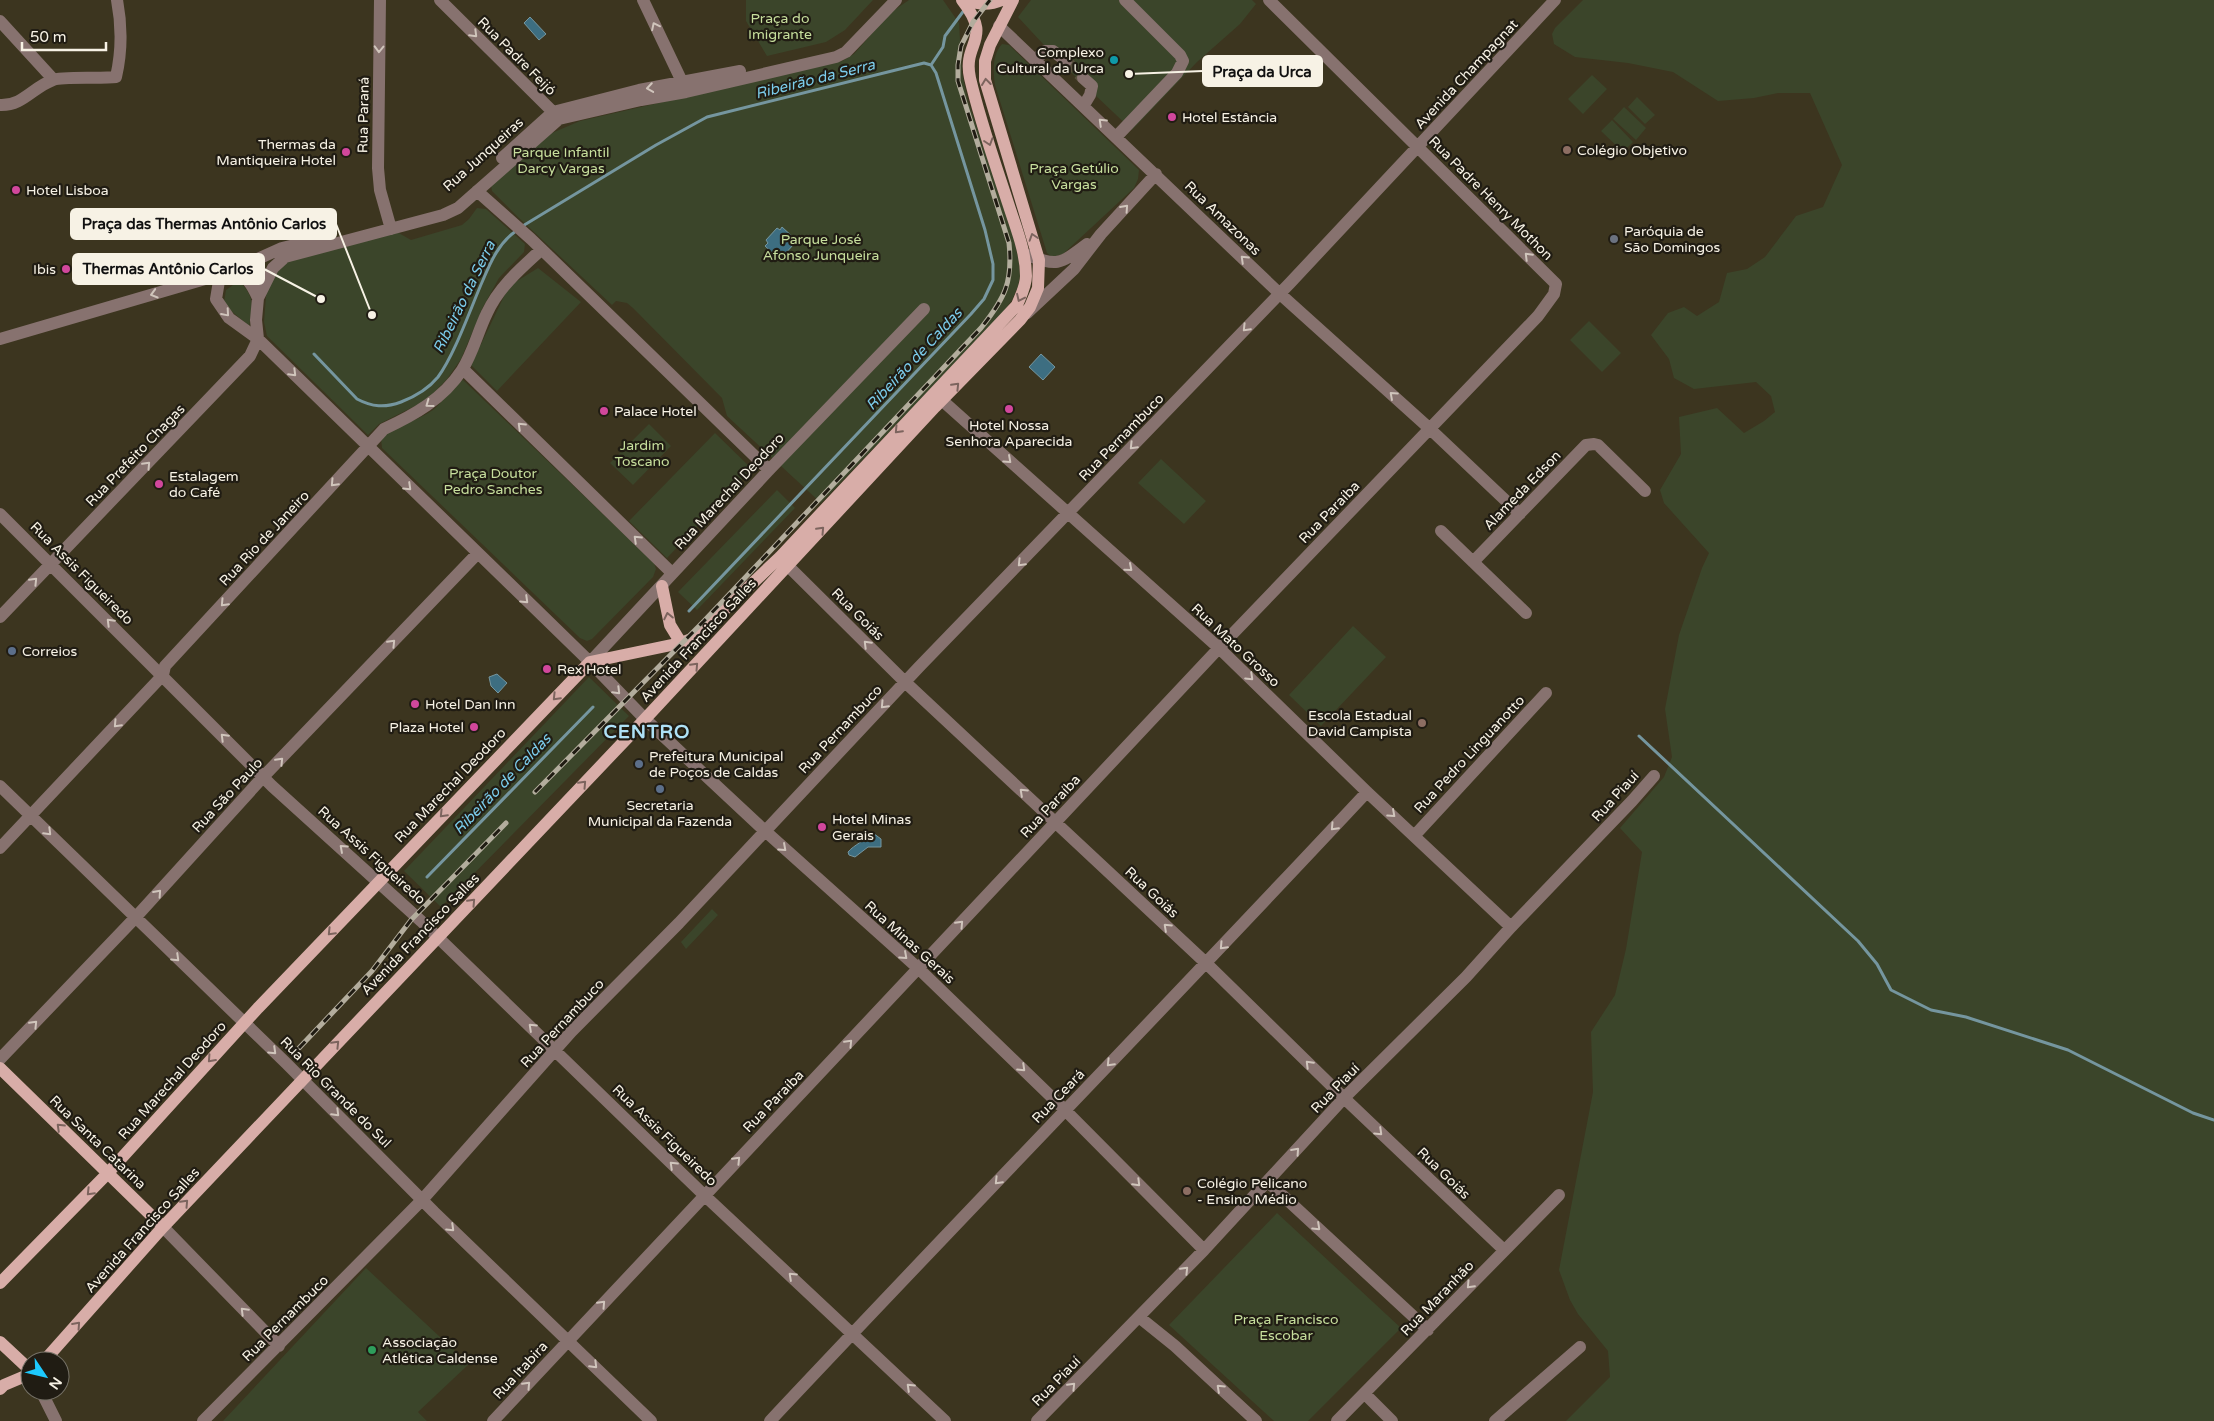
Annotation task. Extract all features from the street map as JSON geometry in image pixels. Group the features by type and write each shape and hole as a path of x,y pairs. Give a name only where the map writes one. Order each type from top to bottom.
{"main road":[{"path":"963,0 974,8 1002,0"},
{"name":"Avenida Francisco Salles","path":"938,396 1020,320 1030,306 1038,288 1039,260 984,80 990,45 1013,0"},
{"name":"Avenida Francisco Salles","path":"53,1351 163,1227 645,719 784,561 938,396 1017,305 1026,283 1024,254 983,125 969,74 969,63 977,32 974,8"},
{"name":"Avenida Francisco Salles","path":"590,662 681,643 696,637 784,561"},
{"path":"662,586 670,625 681,643"},
{"name":"Rua Marechal Deodoro","path":"0,1283 108,1173 244,1023 590,662"},
{"name":"Rua Santa Catarina","path":"0,1068 163,1227"},
{"path":"0,1342 20,1361"},
{"path":"0,1389 4,1385 20,1378"}],"street":[{"path":"0,105 24,99 53,79 116,77 119,65 122,24 117,0"},
{"name":"Rua Paraná","path":"380,0 378,168 380,190 390,225"},
{"name":"Rua Padre Feijó","path":"440,0 552,112"},
{"path":"643,0 685,88"},
{"name":"Rua Junqueiras","path":"0,339 234,271 282,248 443,215 458,208 558,119 834,49 842,46 884,0"},
{"name":"Rua Junqueiras","path":"258,298 273,268 285,257 390,225 454,202 552,112 639,90 685,88 836,57 846,52 896,0"},
{"path":"1117,136 1177,73 1182,61 1180,56 1125,0"},
{"name":"Rua Padre Henry Mothon","path":"1269,0 1419,146 1556,284 1554,294"},
{"name":"Avenida Champagnat","path":"1419,146 1555,0"},
{"path":"0,21 53,79"},
{"name":"Rua Amazonas","path":"1000,26 1280,293 1429,428 1520,514"},
{"path":"1035,60 1045,51 1054,51 1066,61"},
{"path":"1084,78 1092,86 1090,96 1084,105"},
{"name":"Rua Pernambuco","path":"202,1421 279,1346 422,1200 556,1050 905,682 1419,146"},
{"path":"1020,320 1074,269 1101,234 1156,174"},
{"path":"477,191 504,214 769,470"},
{"path":"1024,254 1056,264 1066,260 1101,234"},
{"name":"Rua Rio de Janeiro","path":"0,848 163,675 165,666 384,429 428,406 444,391 463,369 488,311 500,291 512,275 541,250"},
{"path":"234,271 243,275 253,286 258,298 256,320 258,339"},
{"path":"220,275 216,299 229,318 258,339 590,662"},
{"name":"Rua Paraíba","path":"568,1340 1219,648 1538,316 1554,294"},
{"name":"Rua Marechal Deodoro","path":"590,662 769,470 924,309"},
{"name":"Rua Prefeito Chagas","path":"0,617 250,356 258,339"},
{"path":"463,369 672,573"},
{"name":"Rua Mato Grosso","path":"938,396 1219,648 1367,792 1512,927"},
{"name":"Alameda Edson","path":"1473,562 1586,445 1594,444 1645,490"},
{"name":"Rua Assis Figueiredo","path":"0,514 263,777 379,881 704,1195 945,1421"},
{"path":"1441,531 1526,613"},
{"name":"Rua São Paulo","path":"0,1059 135,918 263,777 477,554"},
{"name":"Rua Goiás","path":"784,561 905,682 1207,964 1504,1250"},
{"name":"Rua Minas Gerais","path":"590,662 645,719 765,831 919,969 1065,1110 1204,1250"},
{"name":"Rua Pedro Linguanotto","path":"1415,835 1546,693"},
{"name":"Rua Piauí","path":"1037,1421 1204,1250 1344,1098 1466,978 1512,927 1632,802 1654,776"},
{"name":"Rua Rio Grande do Sul","path":"0,786 302,1079 422,1200 651,1421"},
{"name":"Rua Ceará","path":"770,1421 1065,1110 1207,964 1367,792"},
{"path":"1268,1182 1428,1330"},
{"name":"Rua Maranhão","path":"1337,1421 1559,1195"},
{"name":"Rua Santa Catarina","path":"163,1227 279,1346"},
{"path":"1139,1317 1175,1346 1256,1421"},
{"name":"Rua Itabira","path":"494,1421 568,1340"},
{"path":"1495,1421 1580,1347"},
{"path":"1365,1394 1392,1421"},
{"path":"46,1401 56,1421"}],"green space":[{"name":"Praça do Imigrante","path":"746,0 873,0 845,30 826,42 767,56 746,21"},
{"name":"Parque José Afonso Junqueira","path":"909,0 943,0 959,23 962,73 968,101 1011,226 1020,276 1012,300 1002,314 821,503 727,416 722,398 633,308 627,303 616,301 612,305 519,218 492,191 491,185 545,136 580,121 842,61 854,54 890,13"},
{"path":"1031,0 1252,0 1256,4 1240,24 1197,62 1132,130 1057,59 1018,17"},
{"path":"1583,0 2214,0 2214,1421 1566,1421 1610,1377 1608,1351 1578,1314 1570,1300 1559,1270 1593,1092 1591,1032 1615,995 1626,949 1642,852 1620,828 1664,777 1672,757 1665,709 1679,635 1709,553 1664,503 1660,490 1681,454 1679,417 1717,408 1744,433 1775,412 1771,396 1756,382 1694,389 1674,378 1669,359 1651,335 1668,313 1684,307 1697,316 1719,302 1727,273 1747,269 1765,257 1796,216 1823,207 1842,165 1810,93 1778,93 1754,98 1718,101 1673,72 1628,63 1575,57 1554,44 1552,34 1555,28"},
{"name":"Praça Getúlio Vargas","path":"1002,44 1009,45 1139,170 1134,188 1063,254 1052,257 1047,253 995,85 995,58"},
{"path":"1592,75 1607,89 1583,114 1568,99"},
{"path":"1637,97 1655,115 1645,124 1628,107"},
{"path":"1624,107 1646,128 1636,140 1613,119"},
{"path":"1612,120 1633,142 1623,152 1601,131"},
{"path":"477,208 486,209 525,244 524,252 499,278 483,307 461,359 447,379 427,400 379,424 368,435 267,336 264,322 269,282 287,261 397,232 411,240 462,225"},
{"path":"538,268 581,302 497,391 471,365 509,286"},
{"path":"236,283 241,283 246,288 251,298 252,308 249,326 229,309 224,302 226,290"},
{"path":"1589,321 1621,353 1602,372 1570,340"},
{"name":"Praça Doutor Pedro Sanches","path":"463,380 654,563 656,569 653,577 592,639 587,641 580,638 382,448 381,438 393,429 433,410"},
{"name":"Jardim Toscano","path":"649,424 671,446 633,485 610,463"},
{"path":"715,433 752,469 667,558 629,521"},
{"path":"1161,459 1206,501 1184,524 1138,483"},
{"path":"777,490 795,508 697,610 678,592"},
{"path":"1353,626 1386,657 1321,726 1289,695"},
{"path":"589,677 629,716 441,907 404,871"},
{"path":"712,909 718,915 686,949 681,942"},
{"name":"Praça Francisco Escobar","path":"1277,1213 1401,1328 1308,1421 1274,1421 1169,1325"},
{"name":"Associação Atlética Caldense","path":"366,1268 469,1364 418,1412 427,1421 223,1421"}],"water":[{"path":"530,17 546,34 539,40 524,23"},
{"path":"782,227 794,238 791,241 794,244 783,256 780,253 777,257 765,246 768,243 766,240 777,228 780,230"},
{"path":"1041,354 1055,367 1043,380 1029,367"},
{"path":"497,674 507,683 498,693 491,686 489,677"},
{"path":"870,833 881,839 881,847 868,847 855,857 849,855 848,852"}],"waterway":[{"path":"931,65 943,47 945,36 965,9"},
{"name":"Ribeirão da Serra","path":"521,227 656,145 707,117 924,63 931,65"},
{"name":"Ribeirão de Caldas","path":"689,611 971,314 984,299 993,280 993,264 985,230 936,73 931,65"},
{"name":"Ribeirão da Serra","path":"314,354 357,399 363,402 379,406 389,405 416,395 438,377 457,343 492,259 505,241 516,231"},
{"name":"Ribeirão de Caldas","path":"427,877 593,707"},
{"path":"1639,736 1858,941 1877,964 1891,990 1931,1010 1966,1017 2068,1050 2193,1113 2214,1120"}],"tunnel":[{"path":"1066,61 1083,78"}],"railway":[{"path":"535,792 704,621 981,328 996,308 1006,289 1010,269 1009,243 958,81 961,46 973,22 990,0"},
{"path":"299,1048 372,971 411,920 506,823"}],"place":[{"name":"Complexo Cultural da Urca","path":"1114,60"},
{"name":"Praça da Urca","path":"1129,74"},
{"name":"Hotel Estância","path":"1172,117"},
{"name":"Colégio Objetivo","path":"1567,150"},
{"name":"Thermas da Mantiqueira Hotel","path":"346,152"},
{"name":"Hotel Lisboa","path":"16,190"},
{"name":"Paróquia de São Domingos","path":"1614,239"},
{"name":"Ibis","path":"66,269"},
{"name":"Thermas Antônio Carlos","path":"321,299"},
{"name":"Praça das Thermas Antônio Carlos","path":"372,315"},
{"name":"Hotel Nossa Senhora Aparecida","path":"1009,409"},
{"name":"Palace Hotel","path":"604,411"},
{"name":"Estalagem do Café","path":"159,484"},
{"name":"Correios","path":"12,651"},
{"name":"Rex Hotel","path":"547,669"},
{"name":"Hotel Dan Inn","path":"415,704"},
{"name":"Escola Estadual David Campista","path":"1422,723"},
{"name":"Plaza Hotel","path":"474,727"},
{"name":"Prefeitura Municipal de Poços de Caldas","path":"639,764"},
{"name":"Secretaria Municipal da Fazenda","path":"660,789"},
{"name":"Hotel Minas Gerais","path":"822,827"},
{"name":"Colégio Pelicano - Ensino Médio","path":"1187,1191"},
{"name":"Associação Atlética Caldense","path":"372,1350"}],"district":[{"name":"CENTRO","path":"647,731"}],"park label":[{"name":"Parque Infantil Darcy Vargas","path":"561,160"}]}
